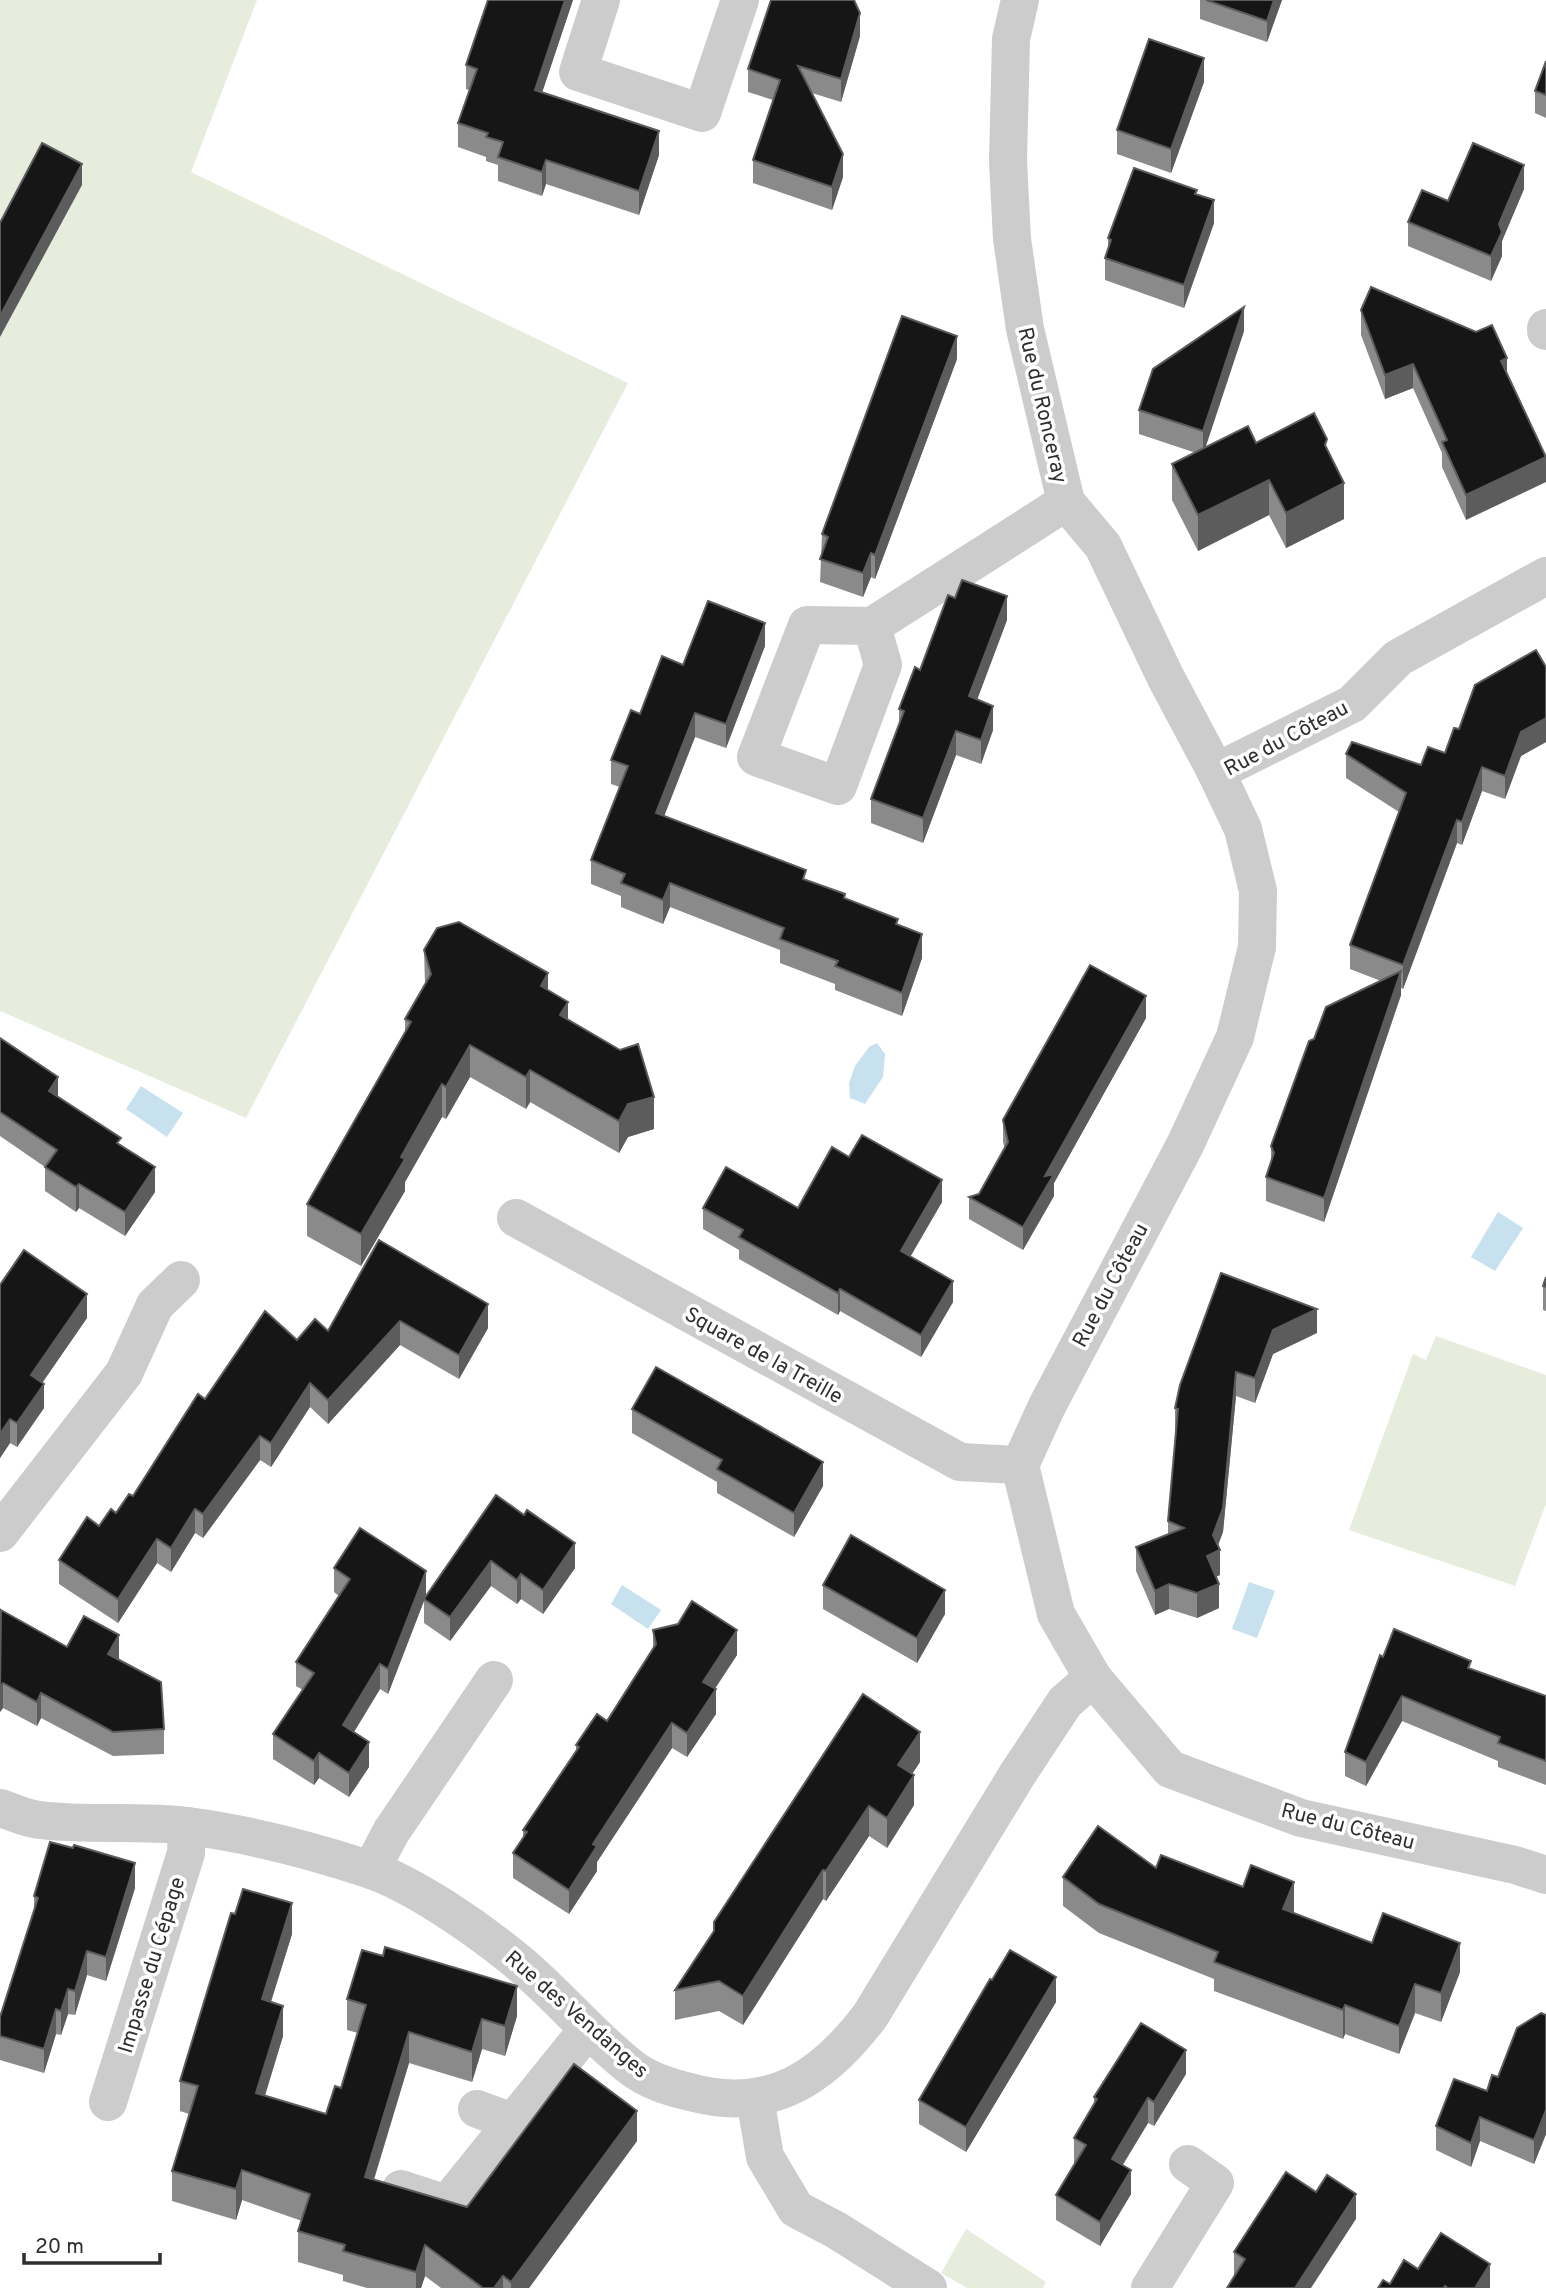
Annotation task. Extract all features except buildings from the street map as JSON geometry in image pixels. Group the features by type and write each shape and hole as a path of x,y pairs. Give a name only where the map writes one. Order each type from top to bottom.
{"street":[{"path":"601,0 578,72 702,113 740,0"},
{"name":"Rue du Ronceray","path":"1020,0 1011,38 1009,160 1012,239 1025,329 1066,502 1103,546 1166,678 1216,772"},
{"path":"872,626 1066,502"},
{"name":"Rue du Côteau","path":"1546,576 1398,658 1352,704 1216,772 1243,830 1258,891 1257,947 1243,1012 1235,1037 1185,1146 1047,1406 1020,1465 1056,1614 1093,1678 1170,1769 1301,1818 1515,1865 1546,1875"},
{"name":"Square de la Treille","path":"516,1218 960,1462 1020,1465"},
{"path":"0,1534 124,1373 155,1305 181,1280"},
{"name":"Rue des Vendanges","path":"0,1808 38,1820 187,1826 272,1841 371,1870 450,1912 513,1957 633,2069 658,2083 728,2100 754,2098 801,2083 847,2047 870,2016 1017,1774 1065,1702 1093,1678"},
{"path":"371,1870 391,1832 494,1680"},
{"name":"Impasse du Cépage","path":"108,2102 186,1853 187,1826"},
{"path":"401,2189 447,2204 588,2029"},
{"path":"754,2098 765,2157 796,2209 836,2230 928,2288"},
{"path":"477,2109 513,2122"},
{"path":"1150,2288 1215,2183 1188,2164"}],"green space":[{"path":"0,0 257,0 191,172 628,383 246,1118 0,1011"},
{"path":"1436,1336 1546,1375 1546,1504 1515,1586 1349,1530 1413,1354 1426,1360"},
{"path":"966,2229 1046,2282 1043,2288 967,2288 941,2273"}],"water":[{"path":"877,1043 885,1054 883,1077 865,1104 850,1098 849,1083 855,1066 869,1047"},
{"path":"141,1086 183,1113 167,1137 126,1109"},
{"path":"1498,1212 1523,1228 1495,1271 1471,1257"},
{"path":"1249,1582 1275,1591 1257,1638 1232,1629"},
{"path":"622,1585 661,1610 648,1629 611,1604"}]}
